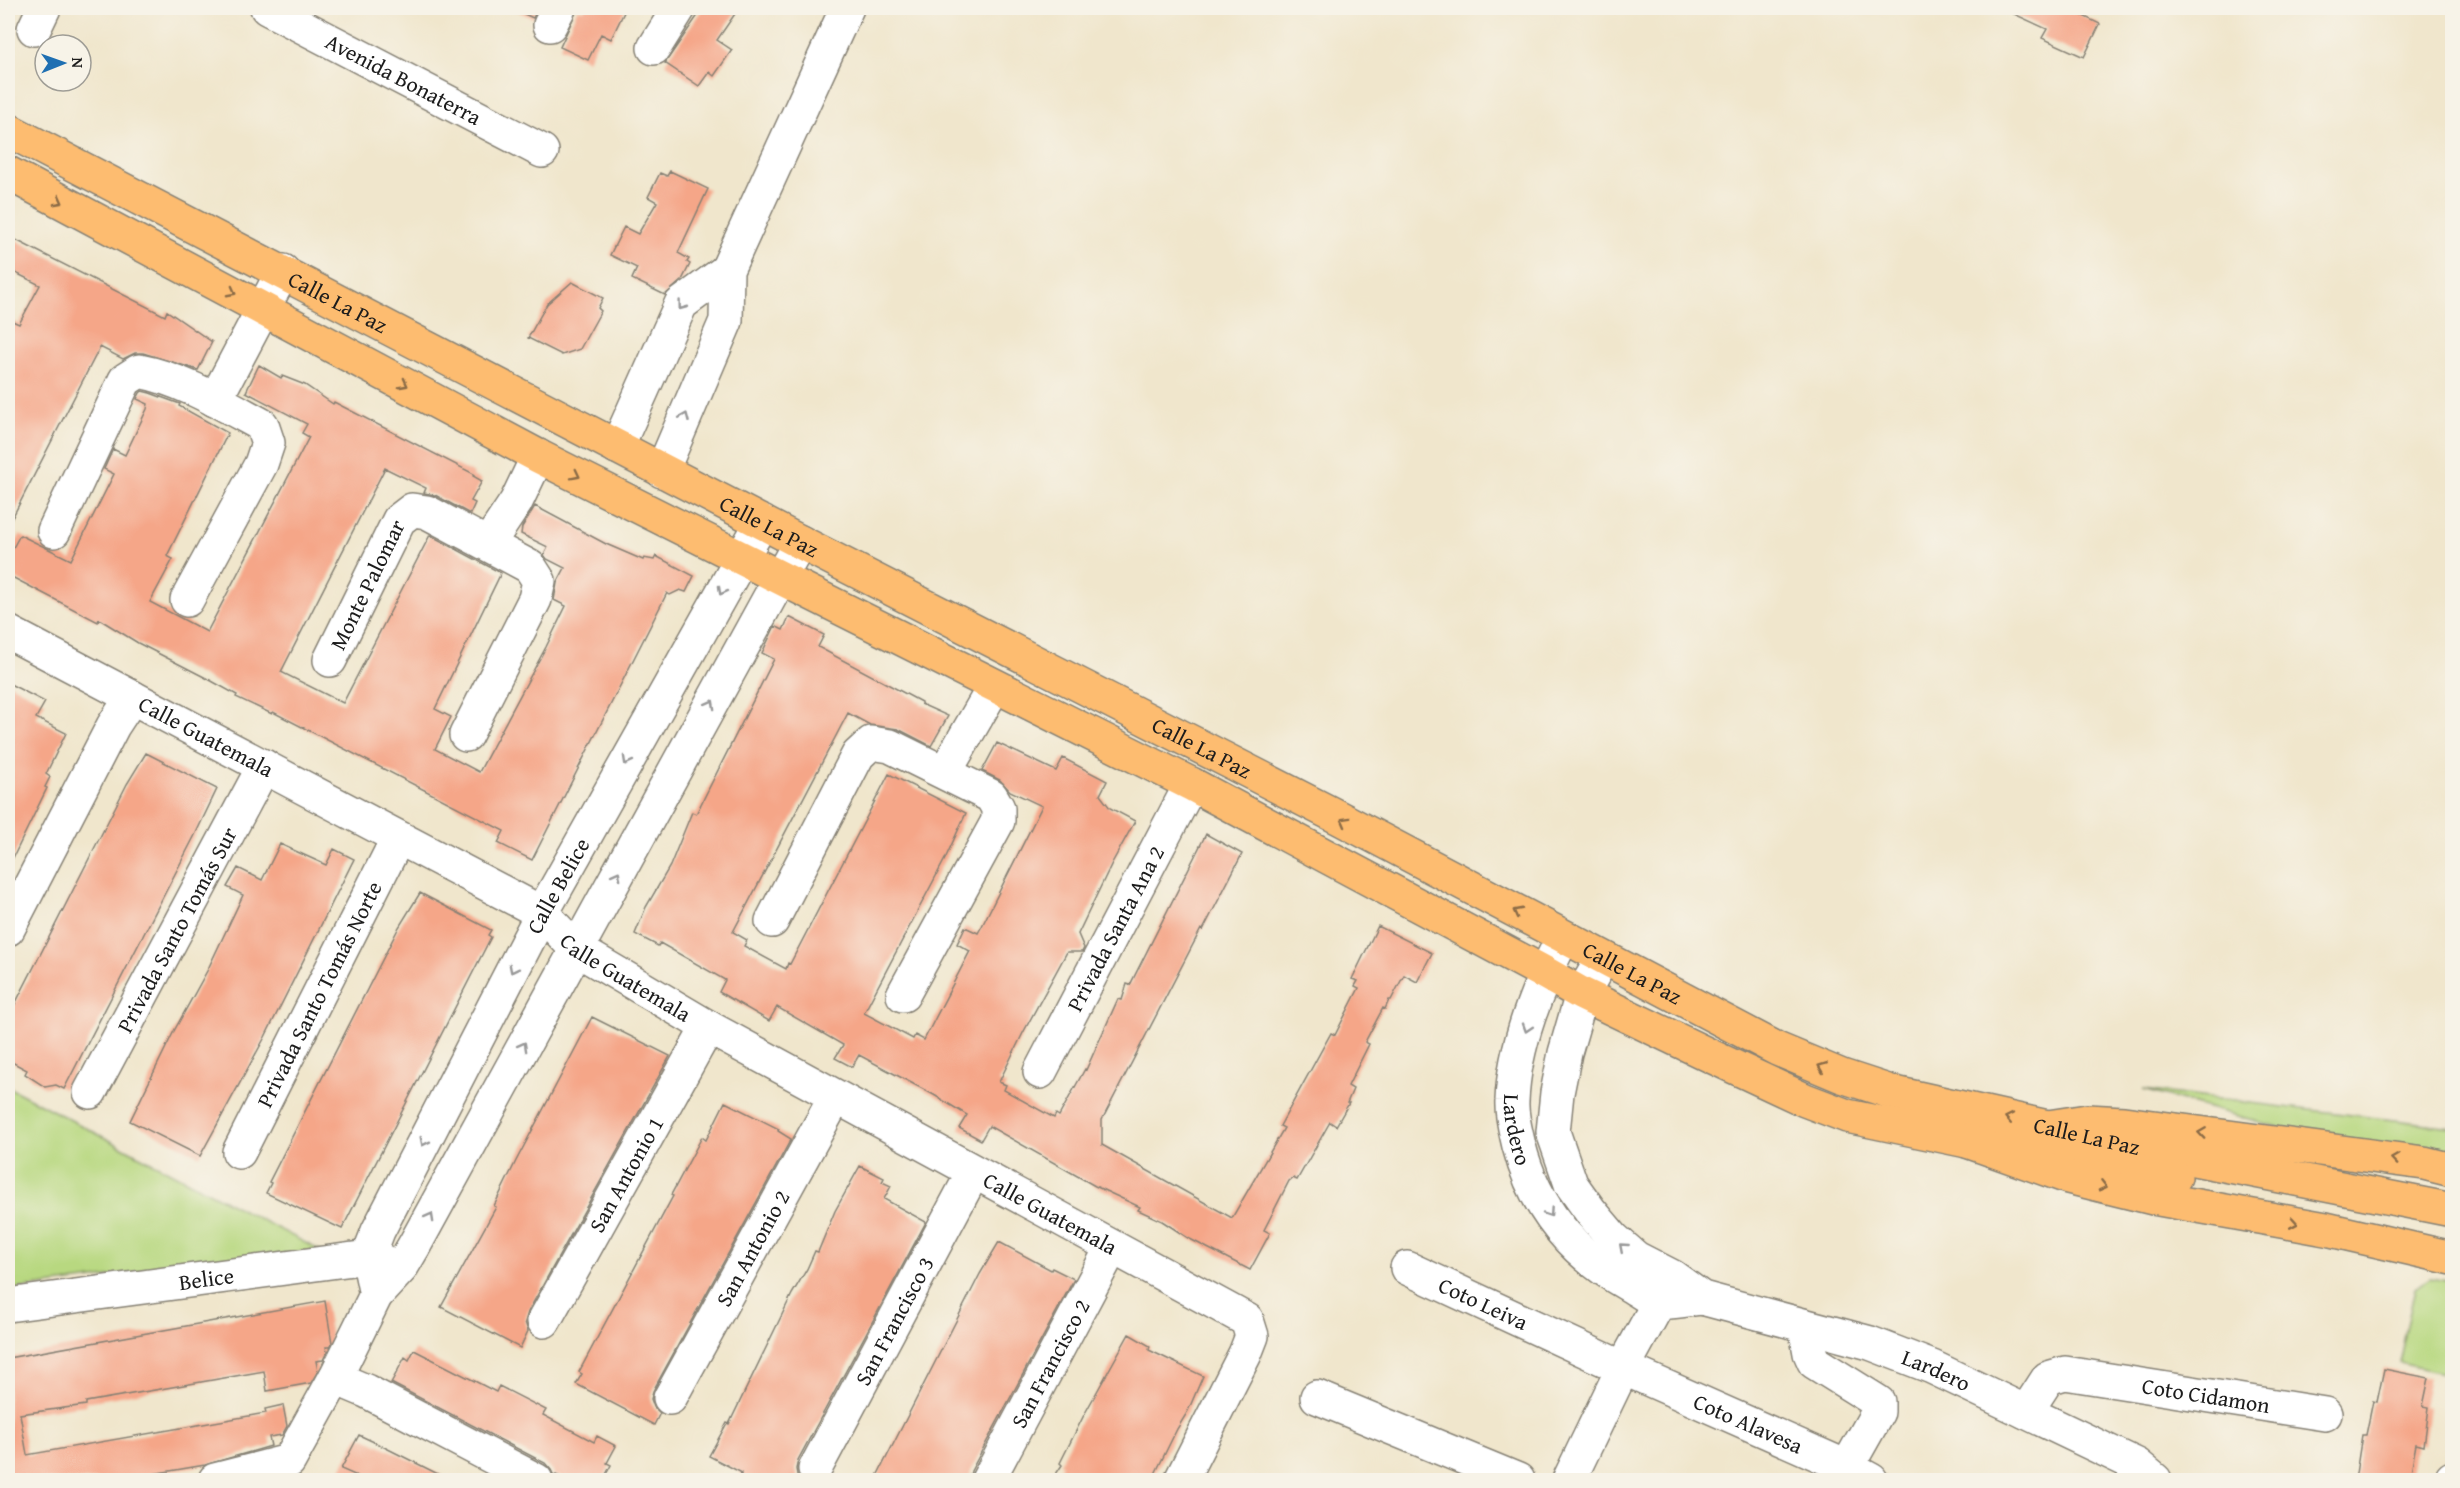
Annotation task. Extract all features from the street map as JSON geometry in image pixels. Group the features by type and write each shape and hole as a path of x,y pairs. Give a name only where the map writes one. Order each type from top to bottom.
{"main road":[{"name":"Calle La Paz","path":"8,130 283,271 662,471 1332,814 1777,1049 1842,1076 1891,1092 2048,1127 2168,1165 2452,1228"},
{"name":"Calle La Paz","path":"8,173 537,456 1191,784 1545,972 1582,994 1805,1100 1848,1116 1968,1142 2168,1165 2452,1210"},
{"path":"2048,1127 2087,1121 2161,1126 2424,1163 2452,1170"},
{"path":"1968,1142 2068,1177 2143,1196 2326,1229 2452,1258"}],"street":[{"name":"Avenida Bonaterra","path":"267,8 542,151"},
{"path":"654,48 679,8"},
{"path":"662,471 726,321 727,270 847,8"},
{"path":"618,447 681,303 727,270"},
{"path":"215,400 283,271"},
{"path":"54,531 125,380 139,371 157,374 215,400 262,425 268,443 261,464 187,600"},
{"path":"488,544 516,502 537,456"},
{"name":"Monte Palomar","path":"330,660 399,520 412,510 427,512 530,567 539,581 535,599 466,735"},
{"name":"Calle Belice","path":"368,1257 378,1231 542,913 762,522"},
{"name":"Calle Belice","path":"215,1480 289,1461 335,1378 376,1295 401,1268 800,542"},
{"name":"Calle Guatemala","path":"8,632 542,913 576,949 708,1027 1247,1320 1252,1336 1245,1354 1181,1480"},
{"path":"945,772 994,687"},
{"path":"8,929 113,726 132,697"},
{"path":"772,921 858,755 871,742 890,746 991,796 998,807 998,821 903,995"},
{"name":"Privada Santo Tomás Sur","path":"90,1092 264,766"},
{"name":"Privada Santa Ana 2","path":"1040,1072 1191,784"},
{"name":"Privada Santo Tomás Norte","path":"239,1152 399,838"},
{"name":"Lardero","path":"1563,937 1545,972 1519,1050 1512,1104 1516,1134 1526,1173 1538,1198 1566,1235 1602,1268 1666,1290 1870,1343 1911,1359 2137,1465 2155,1480"},
{"path":"1569,1480 1623,1368 1666,1290 1636,1258 1613,1238 1570,1184 1554,1132 1557,1093 1582,994 1603,958"},
{"name":"San Antonio 1","path":"543,1322 708,1027"},
{"name":"San Antonio 2","path":"670,1398 835,1098"},
{"path":"1516,1134 1554,1132"},
{"name":"San Francisco 3","path":"815,1469 974,1173"},
{"name":"San Francisco 2","path":"988,1480 1112,1247"},
{"path":"368,1257 376,1295"},
{"name":"Belice","path":"8,1305 368,1257 401,1268"},
{"name":"Coto Leiva","path":"1407,1268 1623,1368"},
{"path":"1805,1326 1814,1362 1878,1402 1878,1412 1859,1474"},
{"name":"Coto Alavesa","path":"1623,1368 1859,1474"},
{"name":"Coto Cidamon","path":"2026,1412 2048,1378 2065,1373 2325,1414"},
{"path":"335,1378 366,1391 536,1480"},
{"path":"1317,1397 1512,1478"}],"green space":[{"path":"8,1087 319,1250 8,1290"},
{"path":"2143,1090 2452,1127 2452,1164 2332,1142"},
{"path":"2430,1278 2452,1282 2452,1375 2399,1363 2415,1288"}],"building":[{"path":"511,8 538,8 533,18"},
{"path":"578,8 583,10 584,8 626,8 611,39 601,34 588,60 560,47"},
{"path":"703,8 739,8 717,40 732,50 714,76 709,72 699,86 665,63"},
{"path":"2001,8 2084,8 2081,15 2100,24 2084,57 2042,38 2047,29"},
{"path":"670,171 708,189 678,253 689,259 687,262 690,264 682,280 665,295 632,279 637,268 610,255 624,227 638,234 657,202 648,197 660,173 667,176"},
{"path":"8,236 165,316 167,311 212,342 198,370 143,353 135,353 123,359 100,347 8,526 8,319 19,324 40,285 8,269"},
{"path":"572,282 603,298 598,308 601,311 580,349 562,355 528,338 547,304"},
{"path":"259,365 281,378 282,376 305,385 333,404 334,402 474,474 473,476 482,481 471,501 475,503 470,514 435,495 424,493 426,488 385,468 281,672 343,703 430,535 501,573 435,709 451,717 435,749 479,772 566,606 554,600 557,583 565,568 547,559 544,555 548,547 521,534 522,527 535,506 606,544 643,560 644,558 654,560 656,556 694,576 686,592 680,590 670,595 667,593 532,860 498,843 504,831 273,712 272,714 236,697 237,695 138,643 99,619 98,622 8,575 8,557 20,535 71,560 114,474 104,469 113,449 125,455 147,409 148,404 137,399 142,391 150,393 180,404 179,406 228,433 167,556 173,559 150,602 207,632 309,437 302,433 307,424 246,392"},
{"path":"789,617 824,635 818,647 921,704 948,716 931,746 898,729 870,725 848,713 733,932 747,940 744,946 786,969 889,774 966,813 945,859 864,1013 913,1039 915,1035 924,1040 970,951 957,944 965,927 978,933 1042,806 1010,791 1000,780 982,771 997,743 1056,771 1063,758 1107,781 1100,795 1110,808 1135,821 1078,934 1084,948 1082,952 1067,952 999,1082 1006,1085 1004,1090 1054,1118 1056,1114 1059,1116 1086,1070 1118,999 1122,1000 1127,984 1130,985 1206,834 1242,854 1102,1120 1102,1145 1232,1218 1284,1128 1280,1126 1331,1033 1335,1035 1359,988 1355,986 1358,981 1352,979 1378,926 1432,953 1417,982 1404,975 1391,1000 1385,1009 1383,1008 1365,1042 1369,1044 1348,1086 1353,1089 1347,1103 1349,1103 1336,1126 1330,1122 1297,1180 1293,1178 1289,1181 1264,1230 1270,1233 1250,1270 1138,1210 1140,1207 1095,1186 989,1126 981,1140 959,1128 967,1115 934,1095 859,1055 852,1067 835,1058 843,1045 777,1007 769,1021 719,992 725,980 660,943 658,946 635,934 646,907 670,866 692,812 696,814 774,659 762,653 775,626 783,630"},
{"path":"8,683 45,702 36,718 66,733 46,774 50,777 45,787 47,788 8,868 8,744 13,733 8,730"},
{"path":"146,753 217,789 64,1089 56,1085 45,1087 25,1074 27,1070 8,1060 8,1018 127,784"},
{"path":"280,844 326,865 334,849 354,859 265,1037 200,1156 130,1121 243,895 227,887 238,868 262,880"},
{"path":"420,893 491,930 488,935 491,937 342,1229 266,1193 271,1183 269,1182 399,927"},
{"path":"592,1017 670,1056 528,1312 525,1322 528,1331 520,1348 441,1307 496,1207 494,1206 516,1161"},
{"path":"725,1102 779,1129 778,1131 791,1139 654,1389 651,1399 654,1407 660,1413 654,1425 576,1384 582,1374 579,1372 673,1196 671,1195 702,1137 706,1140"},
{"path":"860,1166 884,1178 882,1182 891,1186 884,1199 926,1222 798,1460 796,1469 798,1480 737,1480 742,1473 709,1456 727,1423 729,1424 792,1294 815,1251 818,1252 835,1211"},
{"path":"999,1242 1051,1270 1052,1268 1074,1279 971,1471 969,1480 875,1480 980,1274"},
{"path":"325,1301 332,1343 330,1347 326,1347 327,1352 323,1360 316,1361 318,1371 311,1383 267,1391 264,1371 86,1402 86,1405 20,1414 27,1455 266,1413 265,1409 283,1405 287,1426 282,1435 269,1437 271,1446 205,1465 117,1480 8,1480 8,1358"},
{"path":"1129,1334 1150,1346 1149,1350 1203,1376 1188,1411 1152,1480 1052,1480 1062,1465 1060,1463 1084,1415"},
{"path":"414,1350 496,1392 499,1386 546,1410 543,1415 594,1442 597,1436 616,1446 607,1463 611,1465 603,1480 567,1480 556,1475 555,1478 545,1463 391,1383 405,1357 409,1360"},
{"path":"2384,1369 2429,1378 2423,1406 2429,1407 2424,1446 2416,1444 2411,1472 2408,1472 2406,1480 2355,1480 2362,1435 2366,1435 2373,1401 2377,1402"},
{"path":"359,1435 450,1480 366,1480 341,1469"}]}
